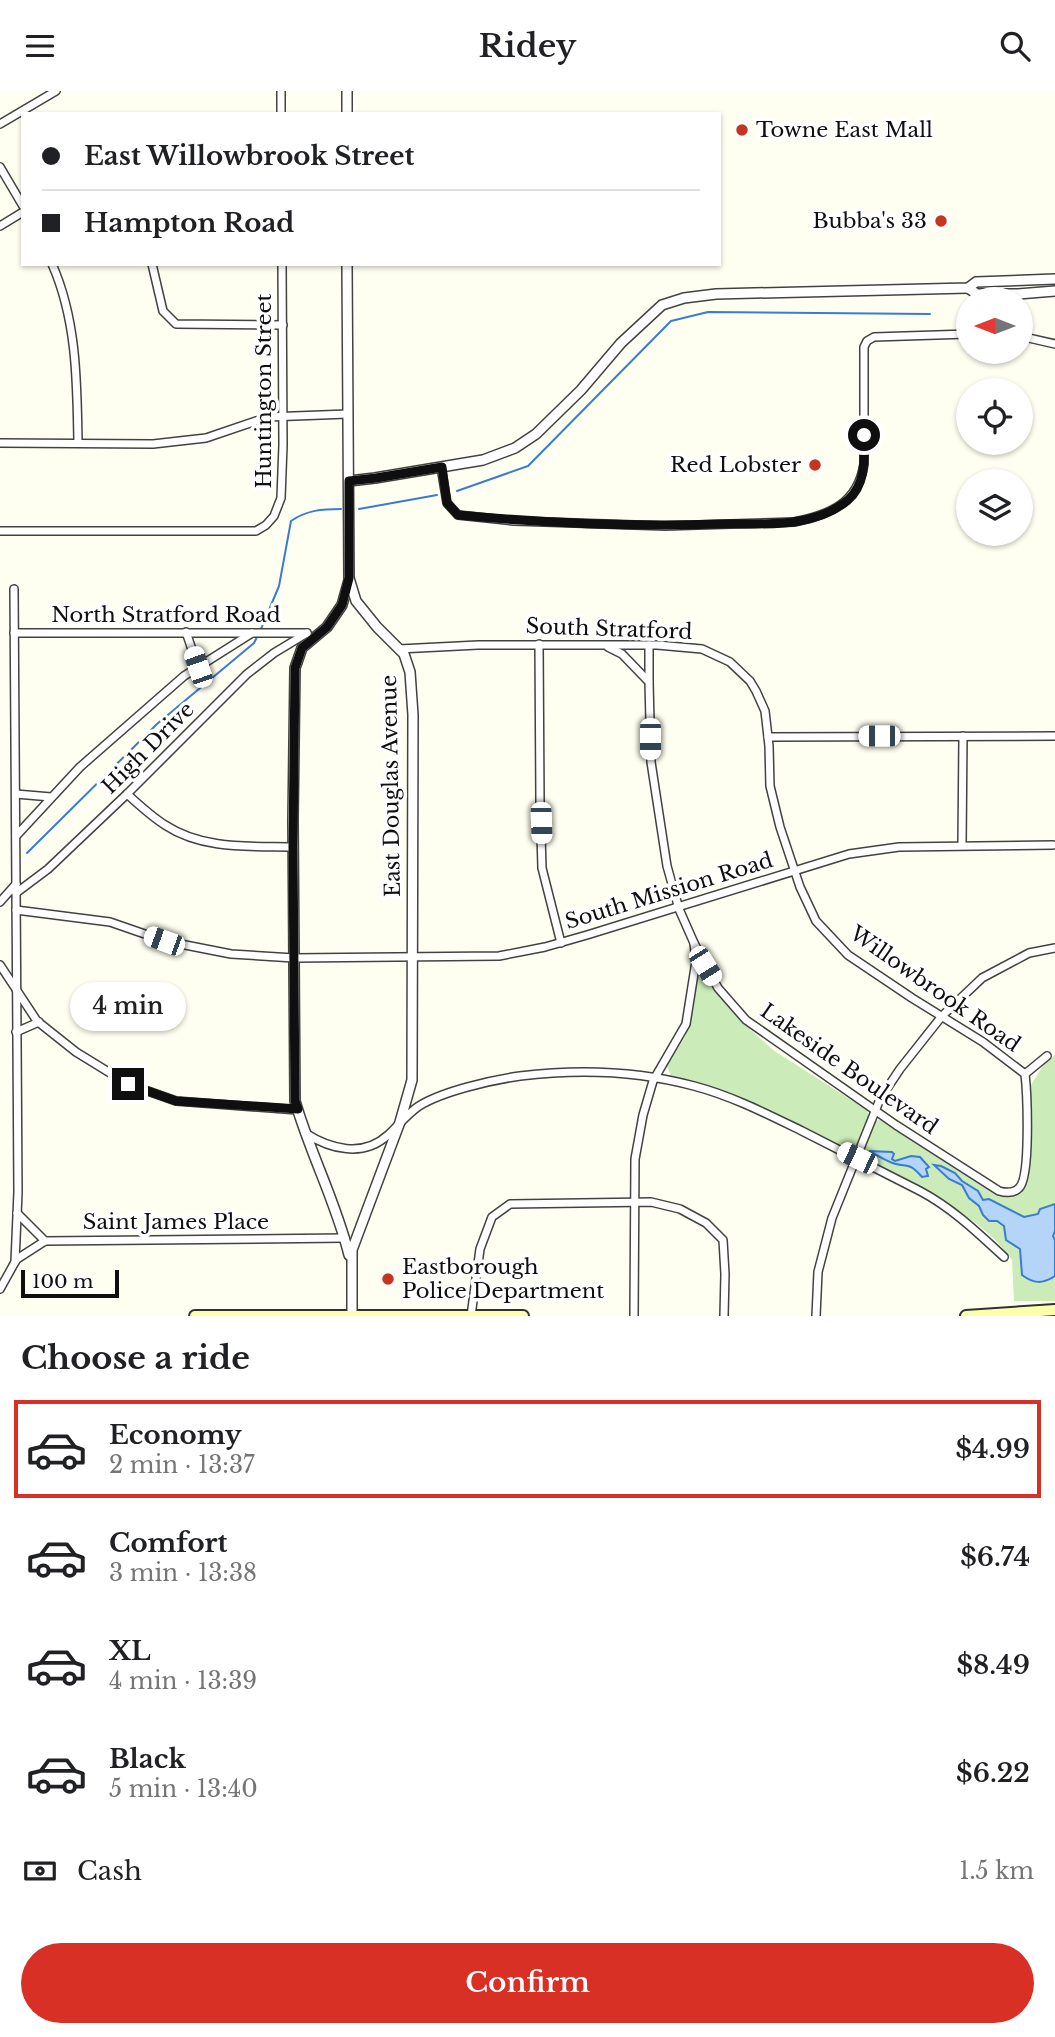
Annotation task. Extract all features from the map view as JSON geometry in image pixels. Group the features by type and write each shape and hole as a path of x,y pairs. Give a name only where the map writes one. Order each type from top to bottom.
{"main road":[{"path":"966,1316 1055,1310"},
{"path":"195,1316 523,1316"}],"street":[{"path":"0,124 56,91"},
{"path":"281,91 281,112"},
{"path":"347,91 347,112"},
{"path":"0,167 21,203"},
{"path":"0,226 21,213"},
{"path":"53,266 68,315 77,369 78,443"},
{"path":"152,266 163,311 176,324 283,325"},
{"name":"Huntington Street","path":"0,531 256,531 266,525 274,516 281,498 282,266"},
{"name":"East Douglas Avenue","path":"347,266 349,578 356,601 404,654 411,672 413,715 412,1080 400,1122 352,1250 352,1316"},
{"path":"969,287 976,282 1055,279"},
{"path":"349,481 483,460 515,448 537,434 581,390 621,343 662,305 684,298 716,294 956,288"},
{"path":"1033,293 1055,291"},
{"path":"442,467 447,503 458,515 514,521 665,526 804,520 823,514 847,500 859,485 864,464 864,350 867,341 874,337 956,334"},
{"path":"1033,339 1055,344"},
{"path":"0,443 153,444 206,438 268,417 348,414"},
{"path":"349,578 342,605 327,627 302,648 295,668 293,847 295,1101 345,1238 351,1264"},
{"path":"14,589 15,1262"},
{"path":"186,632 198,667"},
{"name":"North Stratford Road","path":"14,633 318,634"},
{"path":"16,836 80,767 184,676 252,633"},
{"name":"High Drive","path":"16,893 48,870 247,674 274,653 307,633"},
{"path":"539,644 542,867 561,943"},
{"name":"South Stratford","path":"399,649 539,644 649,645 702,649 730,662 750,681 765,711 768,737"},
{"name":"Lakeside Boulevard","path":"649,645 651,762 667,866 678,907 719,988 746,1020 999,1191 1012,1192"},
{"path":"604,646 611,647 622,655 649,682"},
{"path":"962,845 963,736"},
{"path":"768,737 1055,736"},
{"name":"Willowbrook Road","path":"768,737 771,786 780,827 800,887 816,921 848,955 983,1042 1025,1074 1026,1168 1023,1182 1012,1192"},
{"path":"16,794 51,797"},
{"path":"127,794 166,826 198,841 238,846 293,847"},
{"name":"South Mission Road","path":"16,910 110,922 164,941 230,954 294,958 499,957 561,943 849,854 898,847 1053,845"},
{"path":"0,902 16,883"},
{"path":"634,1316 635,1159 643,1115 655,1078 686,1024 696,961 694,943"},
{"path":"817,1316 818,1272 832,1218 880,1099 942,1016 982,978 1029,953 1055,948"},
{"path":"0,965 39,1022 76,1052 128,1084 176,1101 298,1109"},
{"path":"16,1032 39,1022"},
{"path":"1025,1074 1047,1056"},
{"path":"305,1132 321,1143 340,1149 362,1149 387,1137 419,1106 466,1088 518,1076 583,1072 655,1078 694,1086 741,1102 857,1158 936,1199 969,1224 1004,1257"},
{"path":"471,1316 480,1248 492,1217 502,1209 510,1204 651,1202 680,1209 706,1223 723,1240 724,1316"},
{"path":"0,1289 15,1262 45,1241 17,1213"},
{"name":"Saint James Place","path":"45,1241 345,1238"}],"green space":[{"path":"699,977 707,977 742,1022 773,1050 867,1110 868,1121 854,1150 851,1151 743,1101 674,1080 667,1066 685,1037"},
{"path":"1055,1055 1055,1301 1014,1301 1012,1260 998,1243 964,1214 864,1159 861,1153 874,1122 881,1119 996,1194 1005,1196 1017,1193 1026,1184 1031,1085 1044,1064"}],"water":[{"path":"869,1151 892,1152 892,1159 895,1161 911,1156 920,1157 929,1167 926,1169 928,1176 922,1177 913,1168 889,1162"},
{"path":"934,1165 955,1173 978,1191 983,1200 989,1199 1024,1217 1038,1214 1040,1209 1055,1204 1055,1276 1038,1282 1022,1275 1020,1249 1006,1240 1004,1226 997,1221 989,1221 979,1206 969,1198 962,1185 949,1179"}],"waterway":[{"path":"457,491 528,466 671,321 708,312 930,314"},
{"path":"359,509 437,495"},
{"path":"261,629 279,586 291,521 315,511 341,509"},
{"path":"27,853 157,724 254,643 257,637"}],"place":[{"name":"Towne East Mall","path":"742,130"},
{"name":"Bubba's 33","path":"941,221"},
{"name":"Red Lobster","path":"815,465"},
{"name":"Eastborough Police Department","path":"388,1279"}],"route":[{"path":"128,1084 176,1101 298,1109 295,1101 293,847 295,668 302,648 327,627 342,605 349,578 349,481 442,467 447,503 458,515 514,521 665,526 794,522 836,508 856,490 862,479 864,435"}]}
